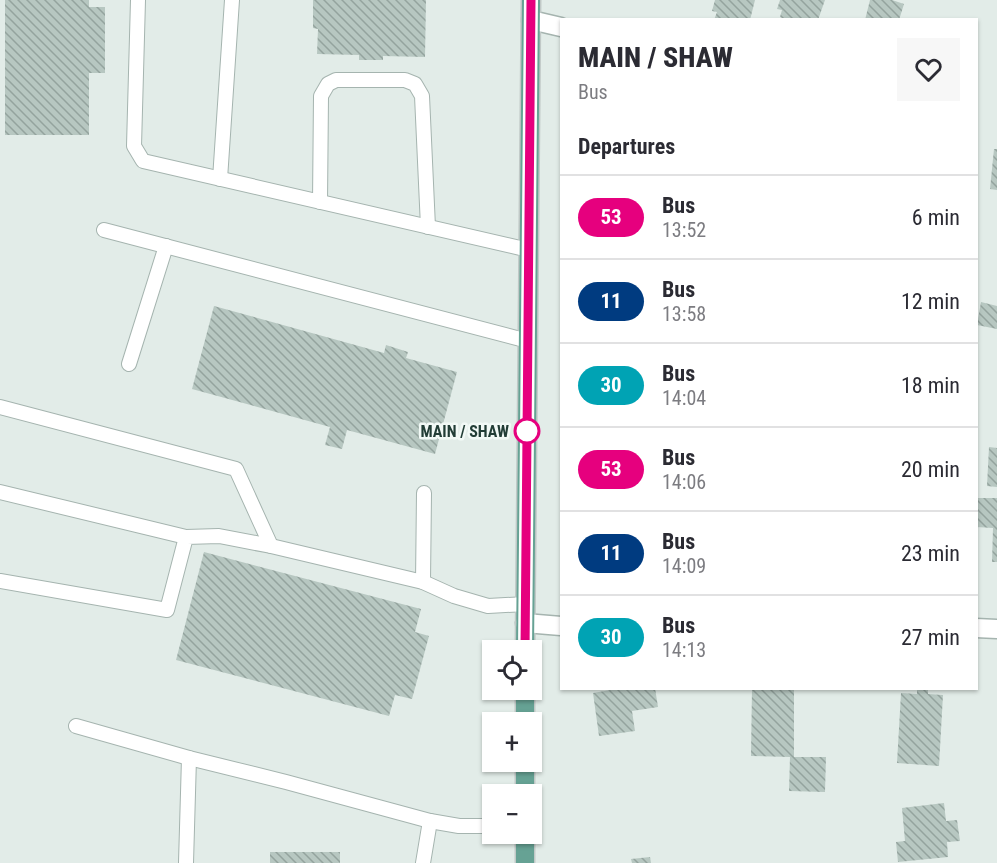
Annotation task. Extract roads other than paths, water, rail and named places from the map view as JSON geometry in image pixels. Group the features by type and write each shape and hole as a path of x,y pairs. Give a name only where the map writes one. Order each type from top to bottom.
{"main road":[{"path":"525,640 531,0"},
{"path":"525,844 525,863"}],"street":[{"path":"531,20 560,27"},
{"path":"525,623 560,626"},
{"path":"978,628 997,629"}],"lane":[{"path":"138,0 134,146 143,161 529,250"},
{"path":"220,179 232,0"},
{"path":"320,202 321,96 328,84 336,80 405,80 415,84 422,96 428,227"},
{"path":"104,230 528,341"},
{"path":"129,364 166,246"},
{"path":"0,407 236,469 271,546"},
{"path":"0,492 186,537 219,536 271,546 423,582 454,596 488,606 526,604"},
{"path":"423,582 424,493"},
{"path":"0,581 166,610 186,537"},
{"path":"75,726 430,821 459,826 482,826"},
{"path":"186,863 189,758"},
{"path":"423,863 430,821"}],"place":[{"name":"MAIN / SHAW","path":"527,431"}]}
